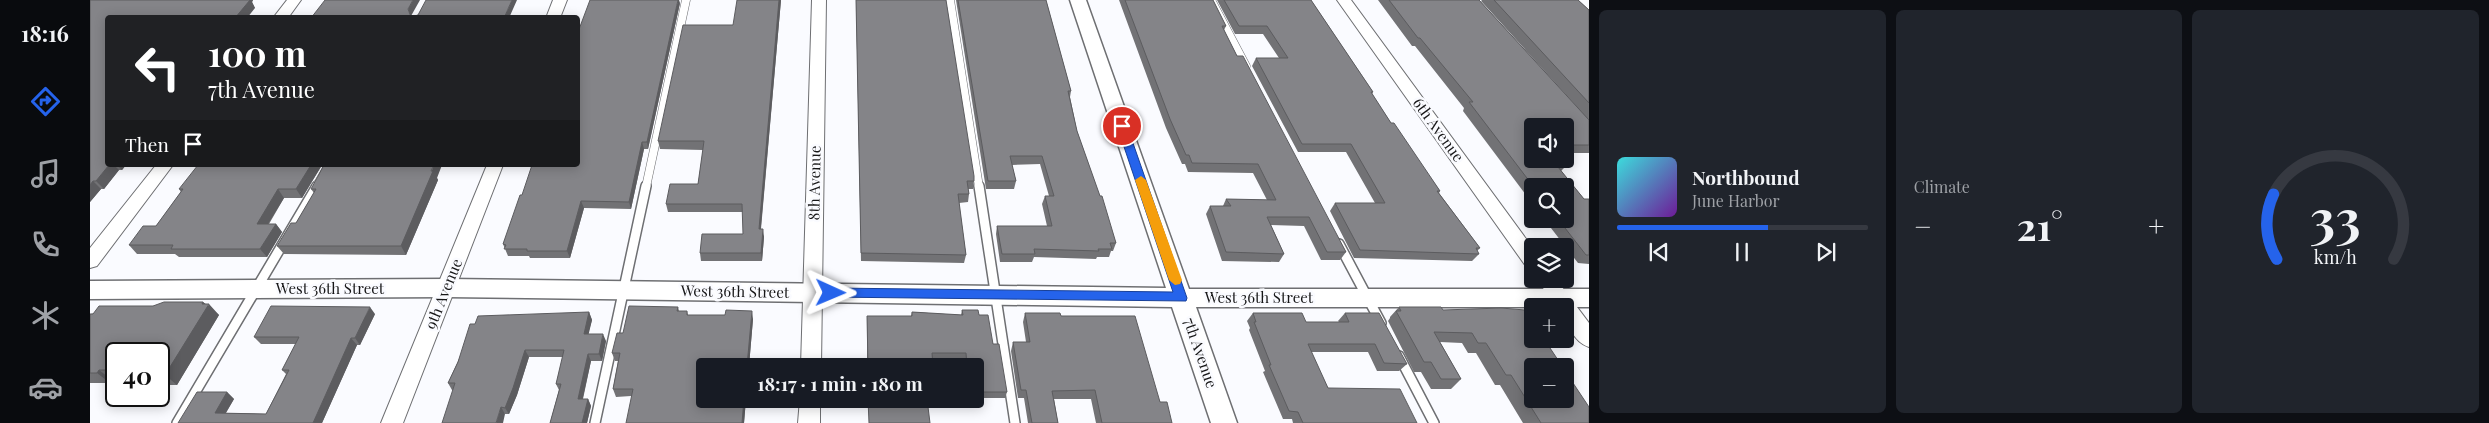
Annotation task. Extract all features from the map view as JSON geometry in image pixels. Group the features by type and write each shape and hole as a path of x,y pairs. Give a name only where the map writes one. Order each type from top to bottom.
{"street":[{"path":"282,15 294,0"},
{"path":"554,15 560,0"},
{"name":"8th Avenue","path":"811,358 819,0"},
{"name":"7th Avenue","path":"1078,0 1224,423"},
{"name":"6th Avenue","path":"1344,0 1524,249"},
{"path":"90,261 163,167"},
{"name":"9th Avenue","path":"392,423 494,167"},
{"name":"West 36th Street","path":"90,290 447,288 1181,298 1524,298"},
{"path":"1553,288 1560,298"},
{"name":"West 36th Street","path":"1574,298 1589,298"},
{"path":"1574,318 1589,339"},
{"path":"809,423 810,408"}],"lane":[{"path":"595,423 686,0"},
{"path":"950,0 1015,423"},
{"path":"1211,0 1252,79"},
{"path":"177,423 328,167"},
{"path":"1335,236 1385,331"},
{"path":"1394,348 1434,423"}],"building":[{"path":"90,0 250,0 238,15 105,15 105,167 107,167 96,181 93,181 90,185"},
{"path":"325,0 413,0 408,9 410,15 313,15"},
{"path":"426,0 512,0 505,15 418,15"},
{"path":"590,0 678,0 647,142 642,142 629,202 581,201 567,251 504,249 506,245 503,244 531,167 580,167 580,27"},
{"path":"737,0 779,0 759,229 763,229 761,253 700,253 702,234 743,234 742,204 666,204 670,184 698,184 704,141 658,141 683,25 733,25"},
{"path":"856,0 946,0 974,176 974,181 967,181 969,194 958,194 966,255 861,253"},
{"path":"958,0 1046,0 1071,91 1068,91 1077,131 1100,196 1102,196 1116,243 1110,243 1112,249 1098,249 1099,251 1034,249 1035,254 1002,254 997,226 1052,226 1045,196 1054,196 1042,156 1010,156 1016,181 988,181"},
{"path":"1125,0 1213,0 1226,26 1222,26 1237,56 1243,56 1346,252 1327,252 1309,217 1267,217 1284,254 1226,252 1210,206 1231,206 1226,199 1276,200 1258,164 1192,163 1189,155 1186,155 1170,119"},
{"path":"1224,0 1311,0 1373,92 1371,92 1391,123 1394,123 1440,191 1437,191 1480,248 1476,248 1479,254 1360,250 1335,203 1385,203 1351,144 1302,144 1256,58 1288,58 1267,26 1239,26"},
{"path":"1389,0 1479,0 1589,120 1589,145 1574,145 1574,118 1524,118 1524,168 1559,168 1567,178 1527,178 1469,102 1473,102 1420,38 1418,38"},
{"path":"1494,0 1578,0 1589,10 1589,103"},
{"path":"196,167 310,167 296,189 278,189 257,224 276,224 260,249 171,249 173,245 129,245 143,226 156,226 183,189 179,189"},
{"path":"323,167 433,167 431,171 433,171 401,246 277,246 291,223 296,223 316,189 311,189"},
{"path":"1574,187 1584,199 1589,199 1589,255 1586,255 1565,228 1574,228"},
{"path":"164,302 203,302 202,304 209,304 170,367 170,342 105,342 105,370 90,373 90,314 93,314 99,306 153,306"},
{"path":"271,306 370,307 355,338 351,338 313,423 178,423 197,392 227,392 215,413 266,414 289,370 282,370 299,337 254,337"},
{"path":"629,306 678,307 677,311 687,311 687,315 725,315 726,310 752,311 748,358 696,358 696,408 743,408 742,423 626,423 633,389 613,389 620,353 612,353 617,333 623,333"},
{"path":"1399,307 1441,307 1443,310 1501,308 1524,310 1524,348 1550,348 1557,358 1524,358 1524,396 1511,375 1506,375 1486,343 1478,343 1472,333 1434,332 1461,379 1441,379 1431,362 1424,362 1396,311 1401,311"},
{"path":"962,310 978,310 979,315 988,315 993,344 999,344 1007,392 984,392 984,358 966,358 966,353 932,353 932,358 868,358 867,316 912,316 912,312 963,315"},
{"path":"589,312 584,334 603,334 599,354 588,354 578,399 588,399 582,423 550,423 561,384 556,384 564,350 525,350 513,388 505,408 501,407 496,423 442,423 455,383 448,383 458,362 470,324 475,324 478,316"},
{"path":"1025,313 1060,313 1061,316 1135,316 1160,402 1167,402 1172,423 1102,423 1095,390 1052,391 1058,423 1032,423 1026,390 1021,390 1013,342 1030,342"},
{"path":"1253,313 1302,313 1306,322 1349,322 1345,313 1379,313 1407,364 1384,363 1375,344 1308,344 1328,388 1400,389 1417,423 1303,423 1298,412 1289,411 1269,365 1271,365 1254,322 1256,322"},
{"path":"1574,384 1589,407 1589,423 1541,423 1532,408 1574,408"},
{"path":"868,408 928,408 930,423 869,423"}],"slow traffic":[{"path":"1141,180 1175,280"}],"route":[{"path":"831,293 1181,298 1122,126"}]}
